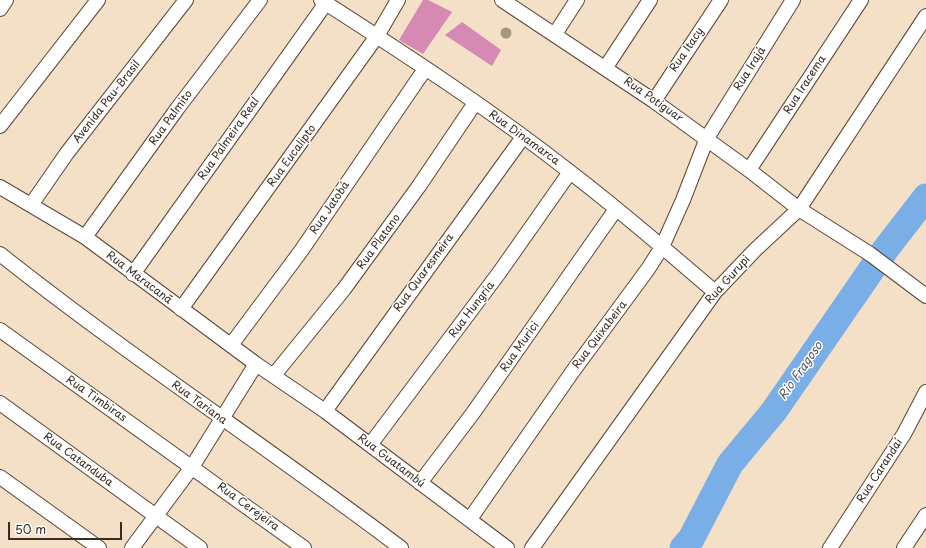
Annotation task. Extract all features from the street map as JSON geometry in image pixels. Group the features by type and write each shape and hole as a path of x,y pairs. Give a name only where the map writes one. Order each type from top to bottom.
{"street":[{"path":"0,9 6,0"},
{"path":"0,126 98,0"},
{"name":"Avenida Pau-Brasil","path":"31,205 67,153 186,0"},
{"name":"Rua Palmito","path":"85,237 177,109 260,0"},
{"name":"Rua Eucalipto","path":"181,309 377,36 398,0"},
{"path":"555,34 577,0"},
{"path":"606,67 650,0"},
{"name":"Rua Itacy","path":"654,101 721,0"},
{"name":"Rua Irajá","path":"707,138 793,0"},
{"name":"Rua Iracema","path":"749,170 861,0"},
{"name":"Rua Potiguar","path":"507,1 606,67 707,138 799,209 870,254 926,296"},
{"name":"Rua Dinamarca","path":"323,2 377,36 523,137 616,209 715,292"},
{"name":"Rua Palmeira Real","path":"133,274 323,2"},
{"name":"Rua Gurupi","path":"532,548 715,292 755,250 799,209 926,16"},
{"name":"Rua Jatobá","path":"231,346 301,251 425,69"},
{"name":"Rua Platano","path":"274,375 344,289 419,186 475,103"},
{"name":"Rua Quaresmeira","path":"325,411 523,137"},
{"name":"Rua Quixabeira","path":"470,519 573,371 619,311 662,247 707,138"},
{"name":"Rua Hungria","path":"370,444 499,273 570,172"},
{"name":"Rua Maracanã","path":"0,187 85,237 231,346 274,375"},
{"name":"Rua Murici","path":"420,483 473,413 616,209"},
{"name":"Rua Tariana","path":"0,254 104,334 222,420 338,501 401,548"},
{"name":"Rua Timbiras","path":"0,330 192,466"},
{"path":"132,548 192,466 256,364"},
{"name":"Rua Guatambú","path":"274,375 370,444 507,548"},
{"name":"Rua Carandaí","path":"830,548 904,434 926,392"},
{"name":"Rua Catanduba","path":"0,403 200,548"},
{"name":"Rua Cerejeira","path":"192,466 304,548"},
{"path":"0,477 99,548"},
{"path":"904,548 926,515"}],"building":[{"path":"423,0 428,0 452,12 423,54 399,40"},
{"path":"462,22 501,50 492,66 445,35"}],"waterway":[{"name":"Rio Fragoso","path":"683,548 691,539 730,464 774,411 885,250 926,197"}]}
